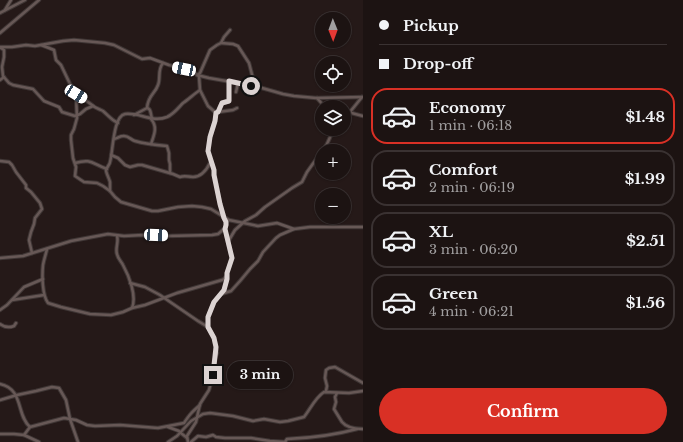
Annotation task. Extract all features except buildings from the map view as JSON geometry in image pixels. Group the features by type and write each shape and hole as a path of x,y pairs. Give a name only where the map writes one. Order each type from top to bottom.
{"street":[{"path":"5,10 11,0"},
{"path":"0,13 25,0"},
{"path":"0,33 38,0"},
{"path":"221,43 230,30"},
{"path":"0,47 26,45 34,46 74,40 114,45 140,58 150,58 193,71 199,76 200,90 209,107 217,113 234,110 237,108"},
{"path":"197,75 201,72 210,50 221,43 229,43 238,46 249,63 255,86"},
{"path":"41,45 54,50 56,60 61,65 76,94 77,115 71,138 76,170 75,176 79,179 84,182 99,184 110,191 121,202 152,211 197,206 212,210 224,218 243,224 258,226 276,223 294,229"},
{"path":"0,47 4,50 2,66 4,77 11,85 33,89 43,100 58,106 62,112 75,116 93,106"},
{"path":"133,115 147,108 150,97 159,84 160,67 163,63"},
{"path":"197,75 255,86 289,95 316,98 363,97"},
{"path":"0,80 4,77"},
{"path":"24,435 30,427 62,418 90,425 158,428 168,427 184,423 192,410 200,404 208,392 217,353 214,338 208,327 208,317 215,300 224,290 227,273 232,258 225,229 226,225 214,177 214,170 208,151 210,137 217,113 222,103 229,101 229,81"},
{"path":"236,92 238,83"},
{"path":"110,191 110,181 107,169 110,162 115,131 122,115 133,115 151,119 170,116 200,90"},
{"path":"76,94 104,112 112,121 117,122 118,124"},
{"path":"351,110 363,97"},
{"path":"147,108 151,111 151,119 155,124 152,144"},
{"path":"351,114 363,116"},
{"path":"114,138 117,139 126,136 135,141 167,147 169,153 170,173"},
{"path":"228,240 232,234 248,219 256,215 287,191 302,182 306,172 328,142 331,136"},
{"path":"111,155 118,158 130,167 138,165 180,177 192,177 201,174 210,162"},
{"path":"0,161 9,162 12,165 26,185 26,188 31,192 41,206 42,209 36,216 30,232 29,240 32,253"},
{"path":"75,163 89,161 107,169"},
{"path":"220,295 232,291 252,266 258,261 263,252 280,234 294,229 310,226 363,227"},
{"path":"0,258 8,258 32,253 66,242 108,234 117,236 212,235 218,234 225,229"},
{"path":"117,236 117,256 124,266 130,283 134,301 132,308"},
{"path":"47,249 43,263 44,295 46,300 48,303 90,314 111,315 123,312 177,293 226,279"},
{"path":"0,310 4,308 25,286 43,279"},
{"path":"130,283 145,286 208,327"},
{"path":"12,300 44,295"},
{"path":"0,324 7,327 14,326 16,323"},
{"path":"326,391 326,370 331,367 337,367 363,383"},
{"path":"0,384 11,390 18,399 25,421 30,427"},
{"path":"0,400 15,395 52,387 60,389 66,400 77,442"},
{"path":"168,442 175,438 190,422 198,416 204,414 210,413 233,416 253,421 264,419 277,422 288,421 304,417 311,405 323,392 349,393 363,391"},
{"path":"337,393 334,397 336,402 334,408 335,411 343,424 357,429"},
{"path":"188,442 188,434 196,422 200,404"},
{"path":"168,427 179,431 187,438"},
{"path":"191,442 198,436 206,437 213,435 216,437 251,438 285,442 287,438 309,438 363,429"},
{"path":"0,434 24,435 38,442"},
{"path":"28,437 29,442"}],"route":[{"path":"213,375 214,354 216,347 214,338 208,327 208,317 215,300 224,290 228,276 227,273 232,258 225,229 226,222 220,204 214,170 208,151 216,113 218,112 222,103 229,101 229,81 251,86"}]}
